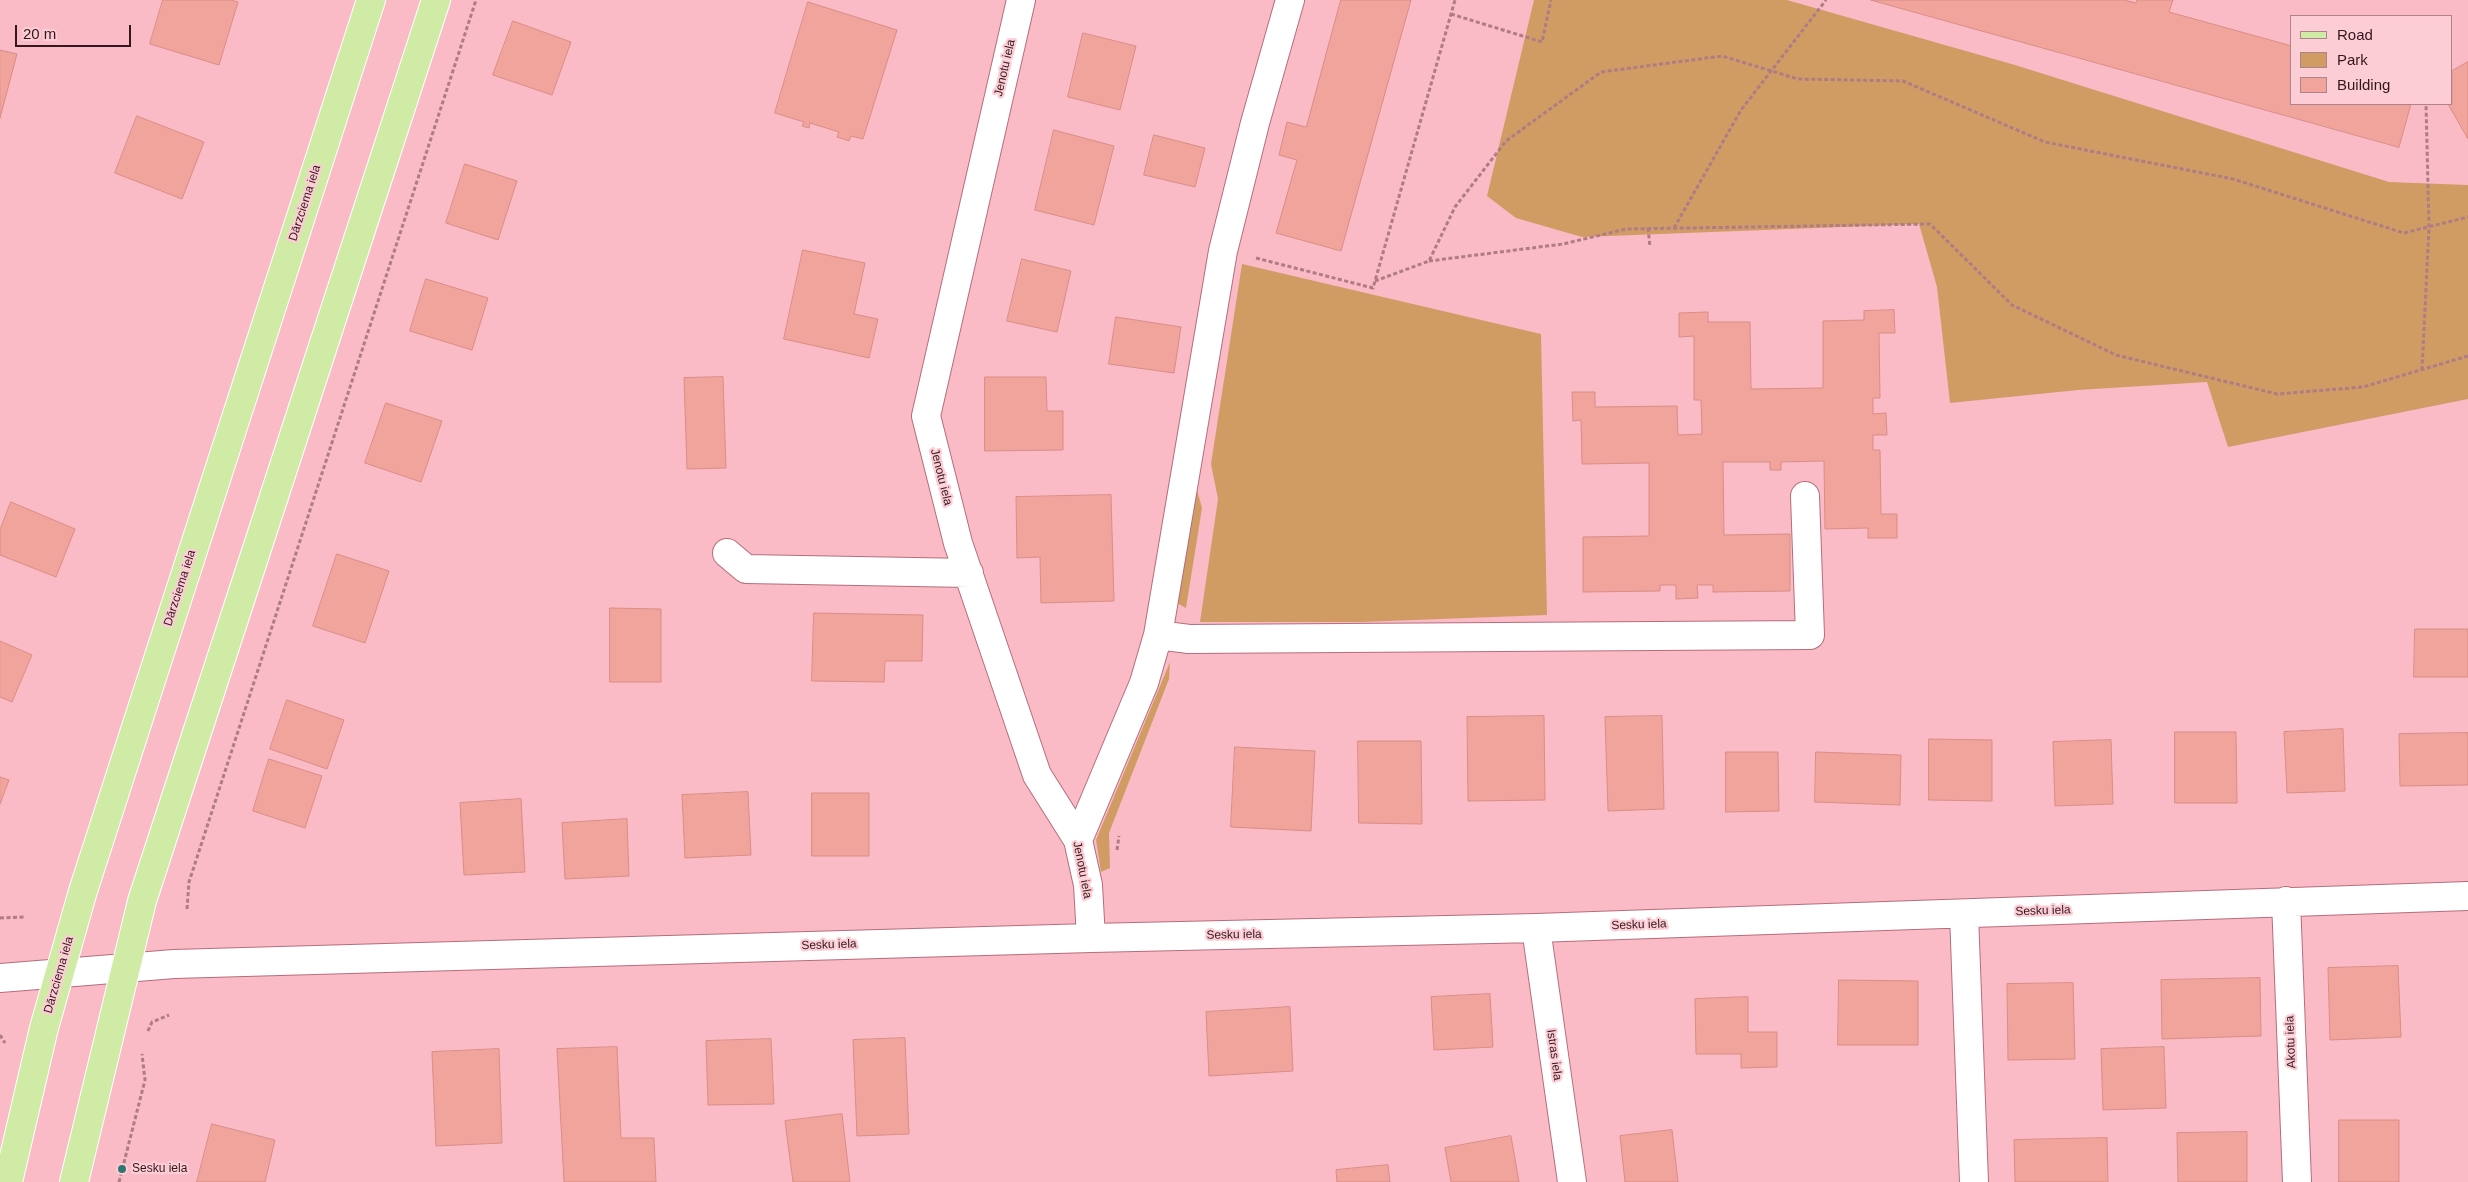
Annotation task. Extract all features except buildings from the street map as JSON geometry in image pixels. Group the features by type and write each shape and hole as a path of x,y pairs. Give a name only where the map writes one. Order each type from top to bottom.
{"main road":[{"name":"Dārzciema iela","path":"8,1182 58,973 371,0"},
{"path":"74,1182 142,901 436,0"}],"street":[{"name":"Jenotu iela","path":"1021,0 926,416 958,543 1037,774 1078,840 1088,885 1092,938"},
{"path":"1078,840 1144,684 1158,635 1223,251 1255,123 1290,0"},
{"path":"1158,635 1189,639 1810,635 1805,496"},
{"path":"727,553 746,569 969,574"},
{"name":"Sesku iela","path":"0,978 184,964 1092,938 1536,928 2468,896"},
{"name":"Akotu iela","path":"2286,901 2297,1182"},
{"path":"1964,914 1974,1182"},
{"name":"Istras iela","path":"1536,928 1572,1182"}],"path":[{"path":"187,909 189,882 476,0"},
{"path":"1223,251 1373,288 1455,0"},
{"path":"1451,14 1542,42 1551,0"},
{"path":"1673,228 1741,110 1826,0"},
{"path":"1429,261 1455,208 1506,141 1601,72 1722,56 1798,79 1903,81 2045,142 2233,179 2404,234 2468,217"},
{"path":"2422,370 2429,227 2426,105"},
{"path":"1375,281 1429,261 1563,244 1626,229 1930,224 2012,306 2116,354 2277,394 2363,387 2468,356"},
{"path":"1648,228 1650,247"},
{"path":"0,918 25,917"},
{"path":"145,1038 152,1022 169,1015"},
{"path":"119,1182 145,1080 142,1046"}],"green space":[{"path":"1534,0 1787,0 2015,65 2389,182 2468,185 2468,399 2228,447 2207,382 2078,390 1950,403 1937,287 1919,224 1582,237 1516,218 1487,196"},
{"path":"1242,264 1541,334 1547,615 1361,622 1200,622 1218,499 1211,464"},
{"path":"1195,483 1202,508 1186,608 1177,603"},
{"path":"1170,662 1169,679 1109,833 1110,868 1101,872 1096,840"}],"place":[{"name":"Sesku iela","path":"122,1169"}]}
